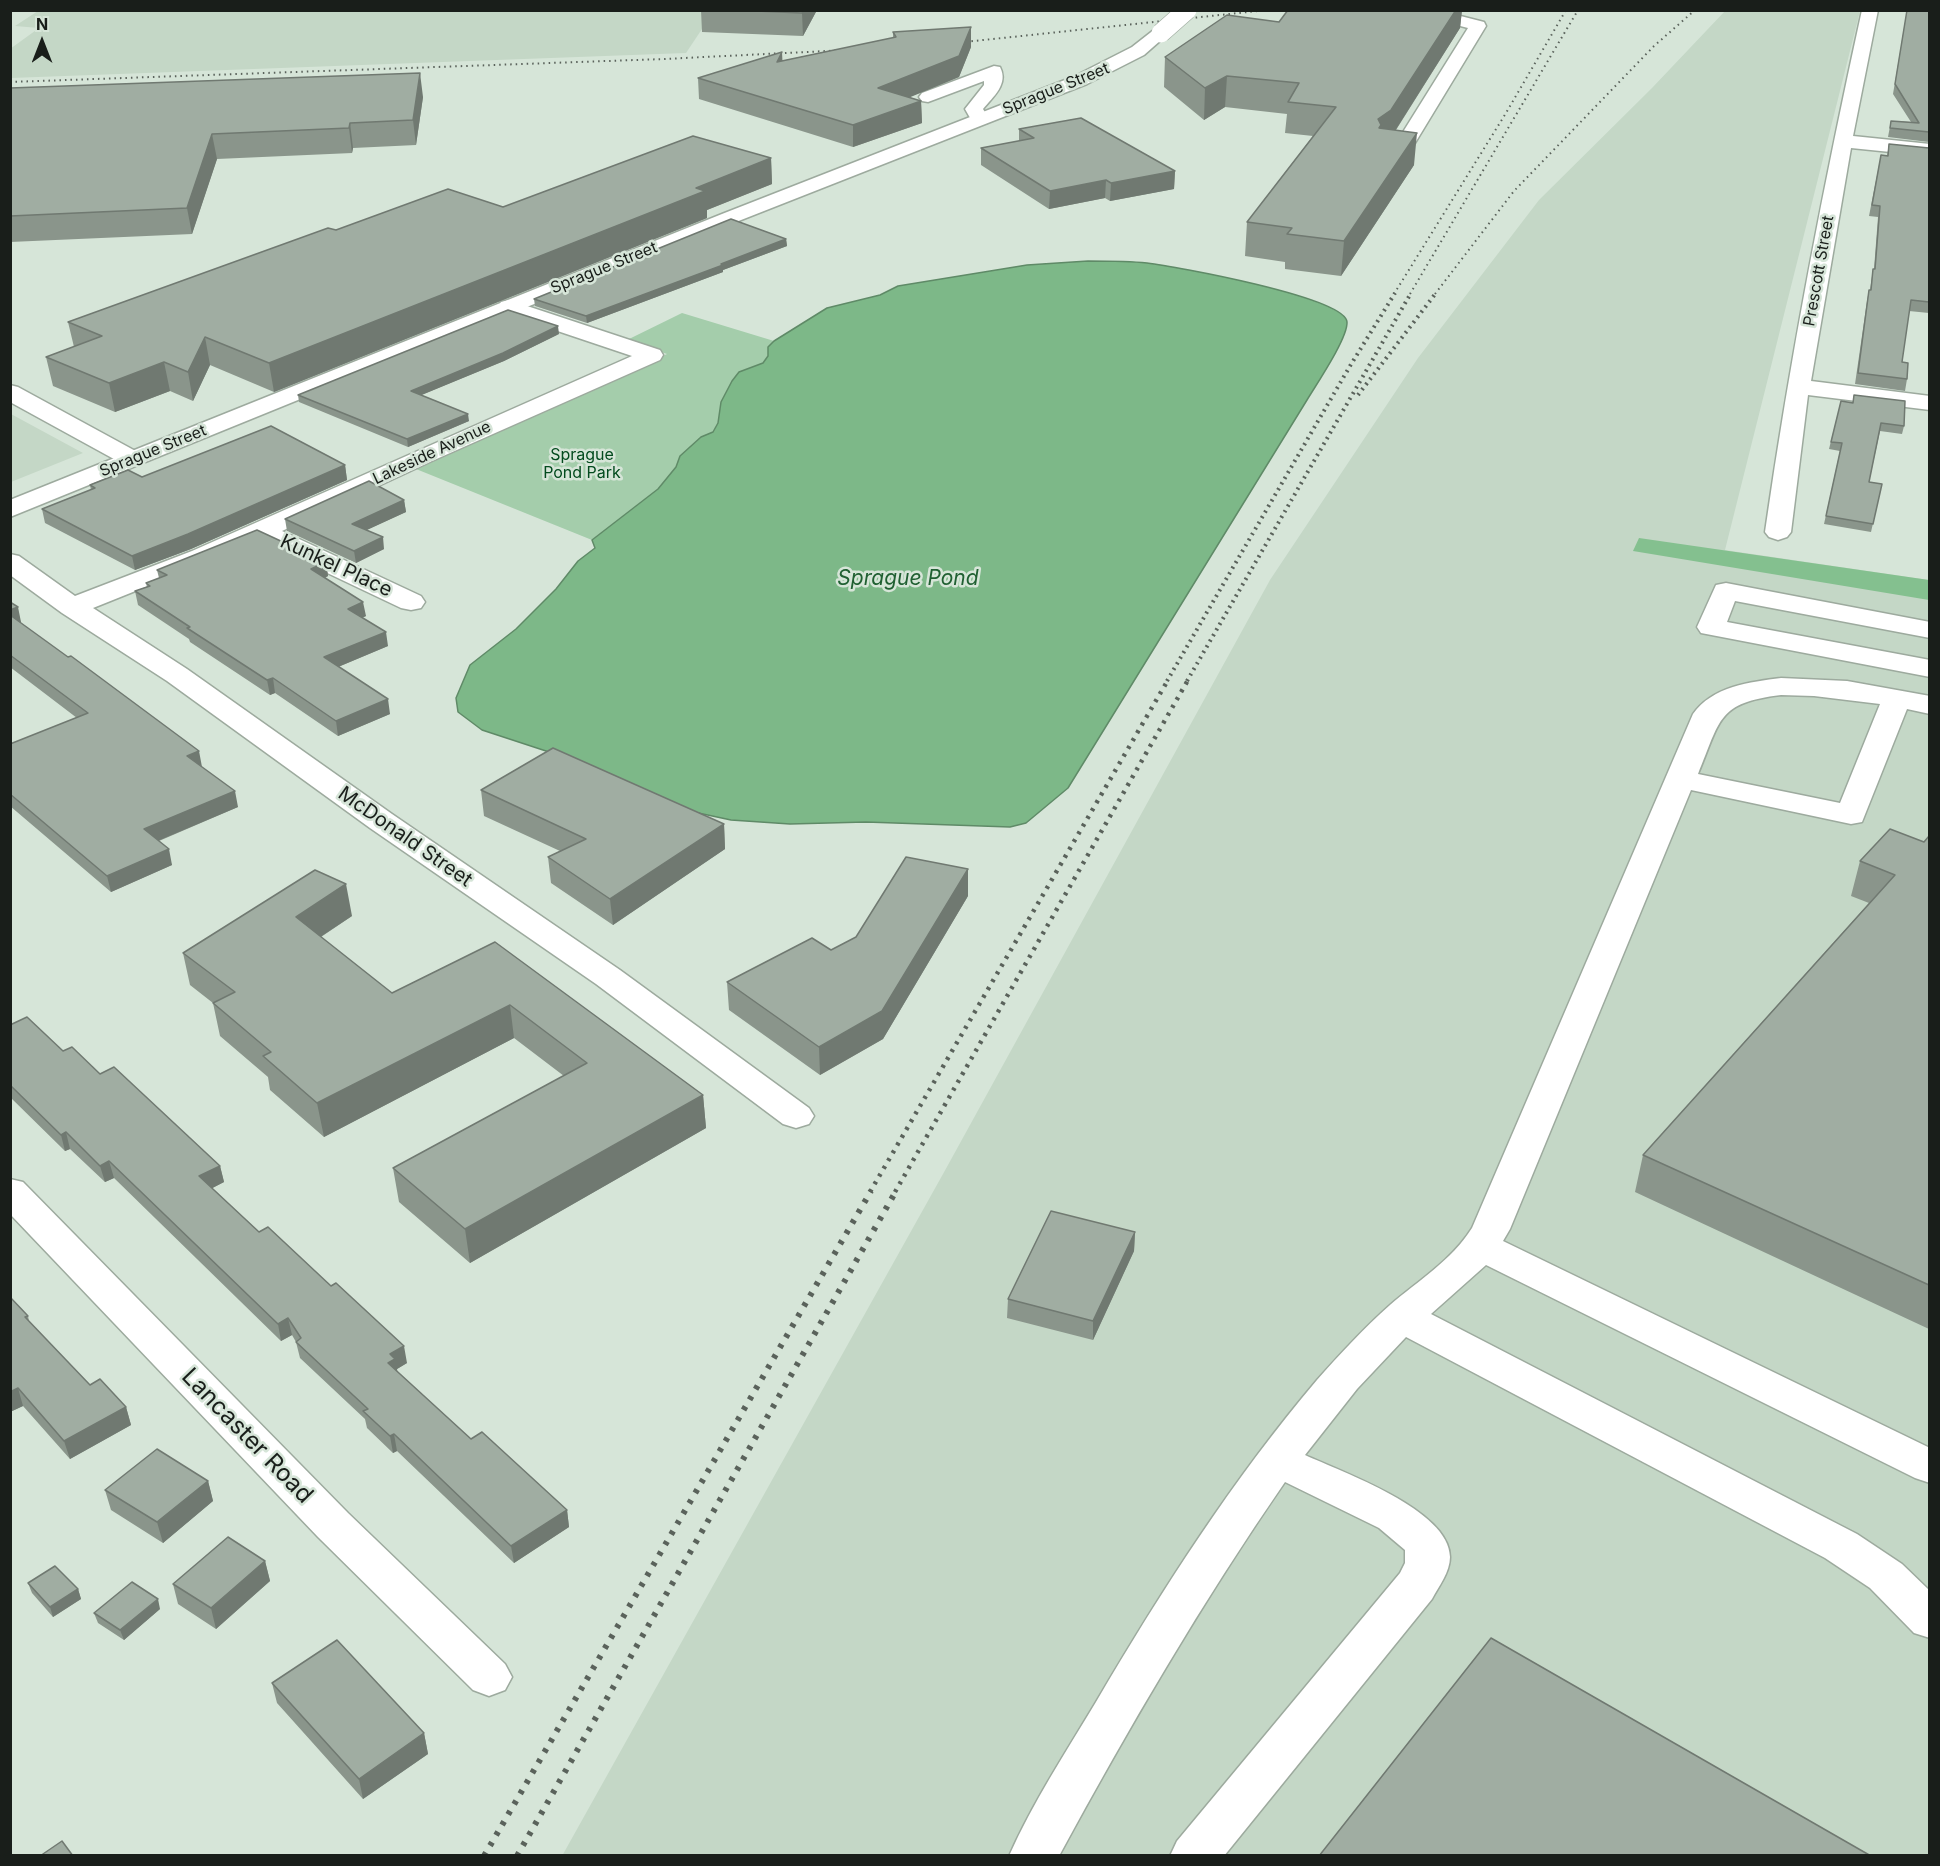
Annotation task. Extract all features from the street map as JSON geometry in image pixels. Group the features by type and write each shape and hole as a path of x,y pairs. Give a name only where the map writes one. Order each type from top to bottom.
{"street":[{"name":"Sprague Street","path":"10,509 509,307 1099,73 1138,51 1187,10"},
{"name":"Prescott Street","path":"1778,532 1794,410 1843,141 1870,10"},
{"path":"1387,152 1405,144 1478,26 1440,16 1395,21"},
{"path":"928,97 994,71 993,86 974,109 980,119"},
{"path":"1843,141 1929,150"},
{"name":"Lakeside Avenue","path":"72,607 261,531 652,355 509,307"},
{"path":"1799,387 1929,403"},
{"path":"10,392 132,459"},
{"name":"Kunkel Place","path":"261,531 411,602"},
{"name":"McDonald Street","path":"10,562 72,607 177,675 372,815 608,977 796,1116"},
{"path":"1929,630 1726,591 1711,627 1929,669"},
{"path":"1033,1856 1148,1658 1205,1566 1278,1460 1351,1368 1402,1317 1454,1276 1481,1247 1491,1229 1708,714 1717,703 1731,697 1766,689 1812,687 1842,688 1929,705"},
{"path":"1681,779 1851,815 1897,698"},
{"name":"Lancaster Road","path":"19,1214 489,1677"},
{"path":"1481,1247 1929,1467"},
{"path":"1402,1317 1841,1546 1886,1576 1929,1620"},
{"path":"1194,1856 1416,1586 1425,1573 1429,1559 1425,1544 1410,1528 1394,1516 1278,1460"}],"shaded area":[{"path":"38,11 714,11 686,53 11,78 10,49 39,28 15,26"},
{"path":"1725,11 1860,11 1725,550 1929,580 1929,1855 562,1856 943,1174 1270,580 1418,358 1539,200 1652,88"},
{"path":"11,414 83,453 11,482"},
{"path":"1639,538 1929,580 1929,600 1633,551"}],"green space":[{"name":"Sprague Pond Park","path":"682,313 774,341 768,347 768,356 763,363 739,372 732,381 721,402 718,423 713,432 701,437 680,456 676,467 658,489 592,540 416,469 667,354 627,340"}],"water":[{"name":"Sprague Pond","path":"1088,261 1147,263 1256,284 1319,303 1339,312 1347,322 1342,339 1324,373 1068,788 1026,823 1010,827 866,822 790,824 731,820 689,811 567,764 546,751 482,730 458,712 456,698 470,665 516,629 556,589 578,561 595,548 592,540 658,489 676,467 680,456 701,437 713,432 718,423 721,402 732,381 739,372 763,363 768,356 768,347 774,341 827,308 880,295 898,286 1027,265"}],"building":[{"path":"733,10 804,10 802,13"},
{"path":"1288,10 1456,10 1391,110 1378,119 1381,125 1379,128 1417,133 1344,241 1287,234 1292,228 1247,222 1336,107 1288,102 1299,83 1227,76 1205,88 1165,57 1227,15 1279,22"},
{"path":"1907,10 1929,10 1929,132 1890,128 1891,121 1919,123 1895,84"},
{"path":"971,27 959,56 878,88 921,101 853,125 698,78 782,52 777,62 896,37 893,32"},
{"path":"420,73 413,120 350,123 349,128 212,134 187,208 10,216 10,88"},
{"path":"1081,118 1175,171 1111,183 1106,180 1050,191 981,148 1034,138 1019,129"},
{"path":"693,136 771,158 696,188 705,191 269,363 205,337 188,372 164,362 109,383 46,357 102,336 68,322 328,228 336,230 448,189 503,207"},
{"path":"1889,144 1929,148 1929,302 1911,300 1902,362 1908,363 1907,379 1858,373 1869,290 1871,290 1873,269 1875,269 1880,206 1872,205 1881,155 1888,156"},
{"path":"731,219 786,239 586,316 534,299"},
{"path":"508,310 558,326 503,353 411,391 468,414 407,439 298,395"},
{"path":"1854,395 1905,401 1904,426 1881,423 1869,482 1882,484 1873,524 1826,516 1842,443 1831,442 1841,401 1853,403"},
{"path":"271,426 345,465 132,556 42,509 95,488 90,485 128,470 142,477"},
{"path":"369,481 404,500 352,524 383,537 354,551 285,519"},
{"path":"257,530 326,562 311,569 363,602 348,609 386,632 324,657 388,699 336,721 273,678 267,680 135,591 150,586 146,583 167,575 157,570"},
{"path":"10,602 18,607 10,610"},
{"path":"10,615 68,657 71,656 199,751 187,756 235,791 144,829 169,849 107,876 10,794 10,744 88,713 10,655"},
{"path":"553,748 724,824 610,899 548,857 586,839 481,790"},
{"path":"1890,829 1924,842 1929,836 1929,1285 1643,1155 1895,875 1860,861"},
{"path":"906,857 968,869 882,1011 819,1047 727,982 812,938 831,950 856,937"},
{"path":"315,870 346,884 296,917 392,993 495,942 703,1095 465,1229 393,1168 587,1063 510,1005 317,1103 263,1056 271,1052 213,1003 235,992 183,953"},
{"path":"27,1017 63,1051 72,1047 100,1074 114,1067 220,1166 199,1176 259,1232 268,1227 331,1286 336,1283 404,1346 390,1354 395,1359 388,1363 471,1439 482,1432 567,1510 511,1546 394,1434 390,1436 363,1411 368,1409 296,1342 301,1338 288,1318 278,1324 109,1161 100,1166 66,1132 61,1135 10,1085 10,1025"},
{"path":"1051,1211 1135,1232 1093,1321 1008,1299"},
{"path":"10,1297 28,1316 25,1317 90,1385 100,1379 126,1407 64,1441 18,1388 10,1392"},
{"path":"157,1449 208,1481 157,1522 105,1490"},
{"path":"228,1537 265,1561 211,1608 173,1584"},
{"path":"55,1566 78,1589 50,1607 28,1583"},
{"path":"132,1582 158,1599 120,1630 94,1613"},
{"path":"1491,1638 1871,1856 1319,1856"},
{"path":"337,1640 424,1733 359,1779 272,1683"},
{"path":"62,1841 73,1856 40,1856"}],"railway":[{"path":"955,43 1267,10"},
{"path":"1394,294 1506,113 1566,10"},
{"path":"1410,294 1578,10"},
{"path":"1435,294 1514,191 1654,46 1695,10"},
{"path":"10,82 664,59 847,50"},
{"path":"1167,681 1350,366 1395,293"},
{"path":"1187,681 1411,293"},
{"path":"1358,395 1436,293"},
{"path":"870,1192 1168,680"},
{"path":"895,1192 1188,680"},
{"path":"484,1856 871,1191"},
{"path":"517,1856 896,1191"}]}
